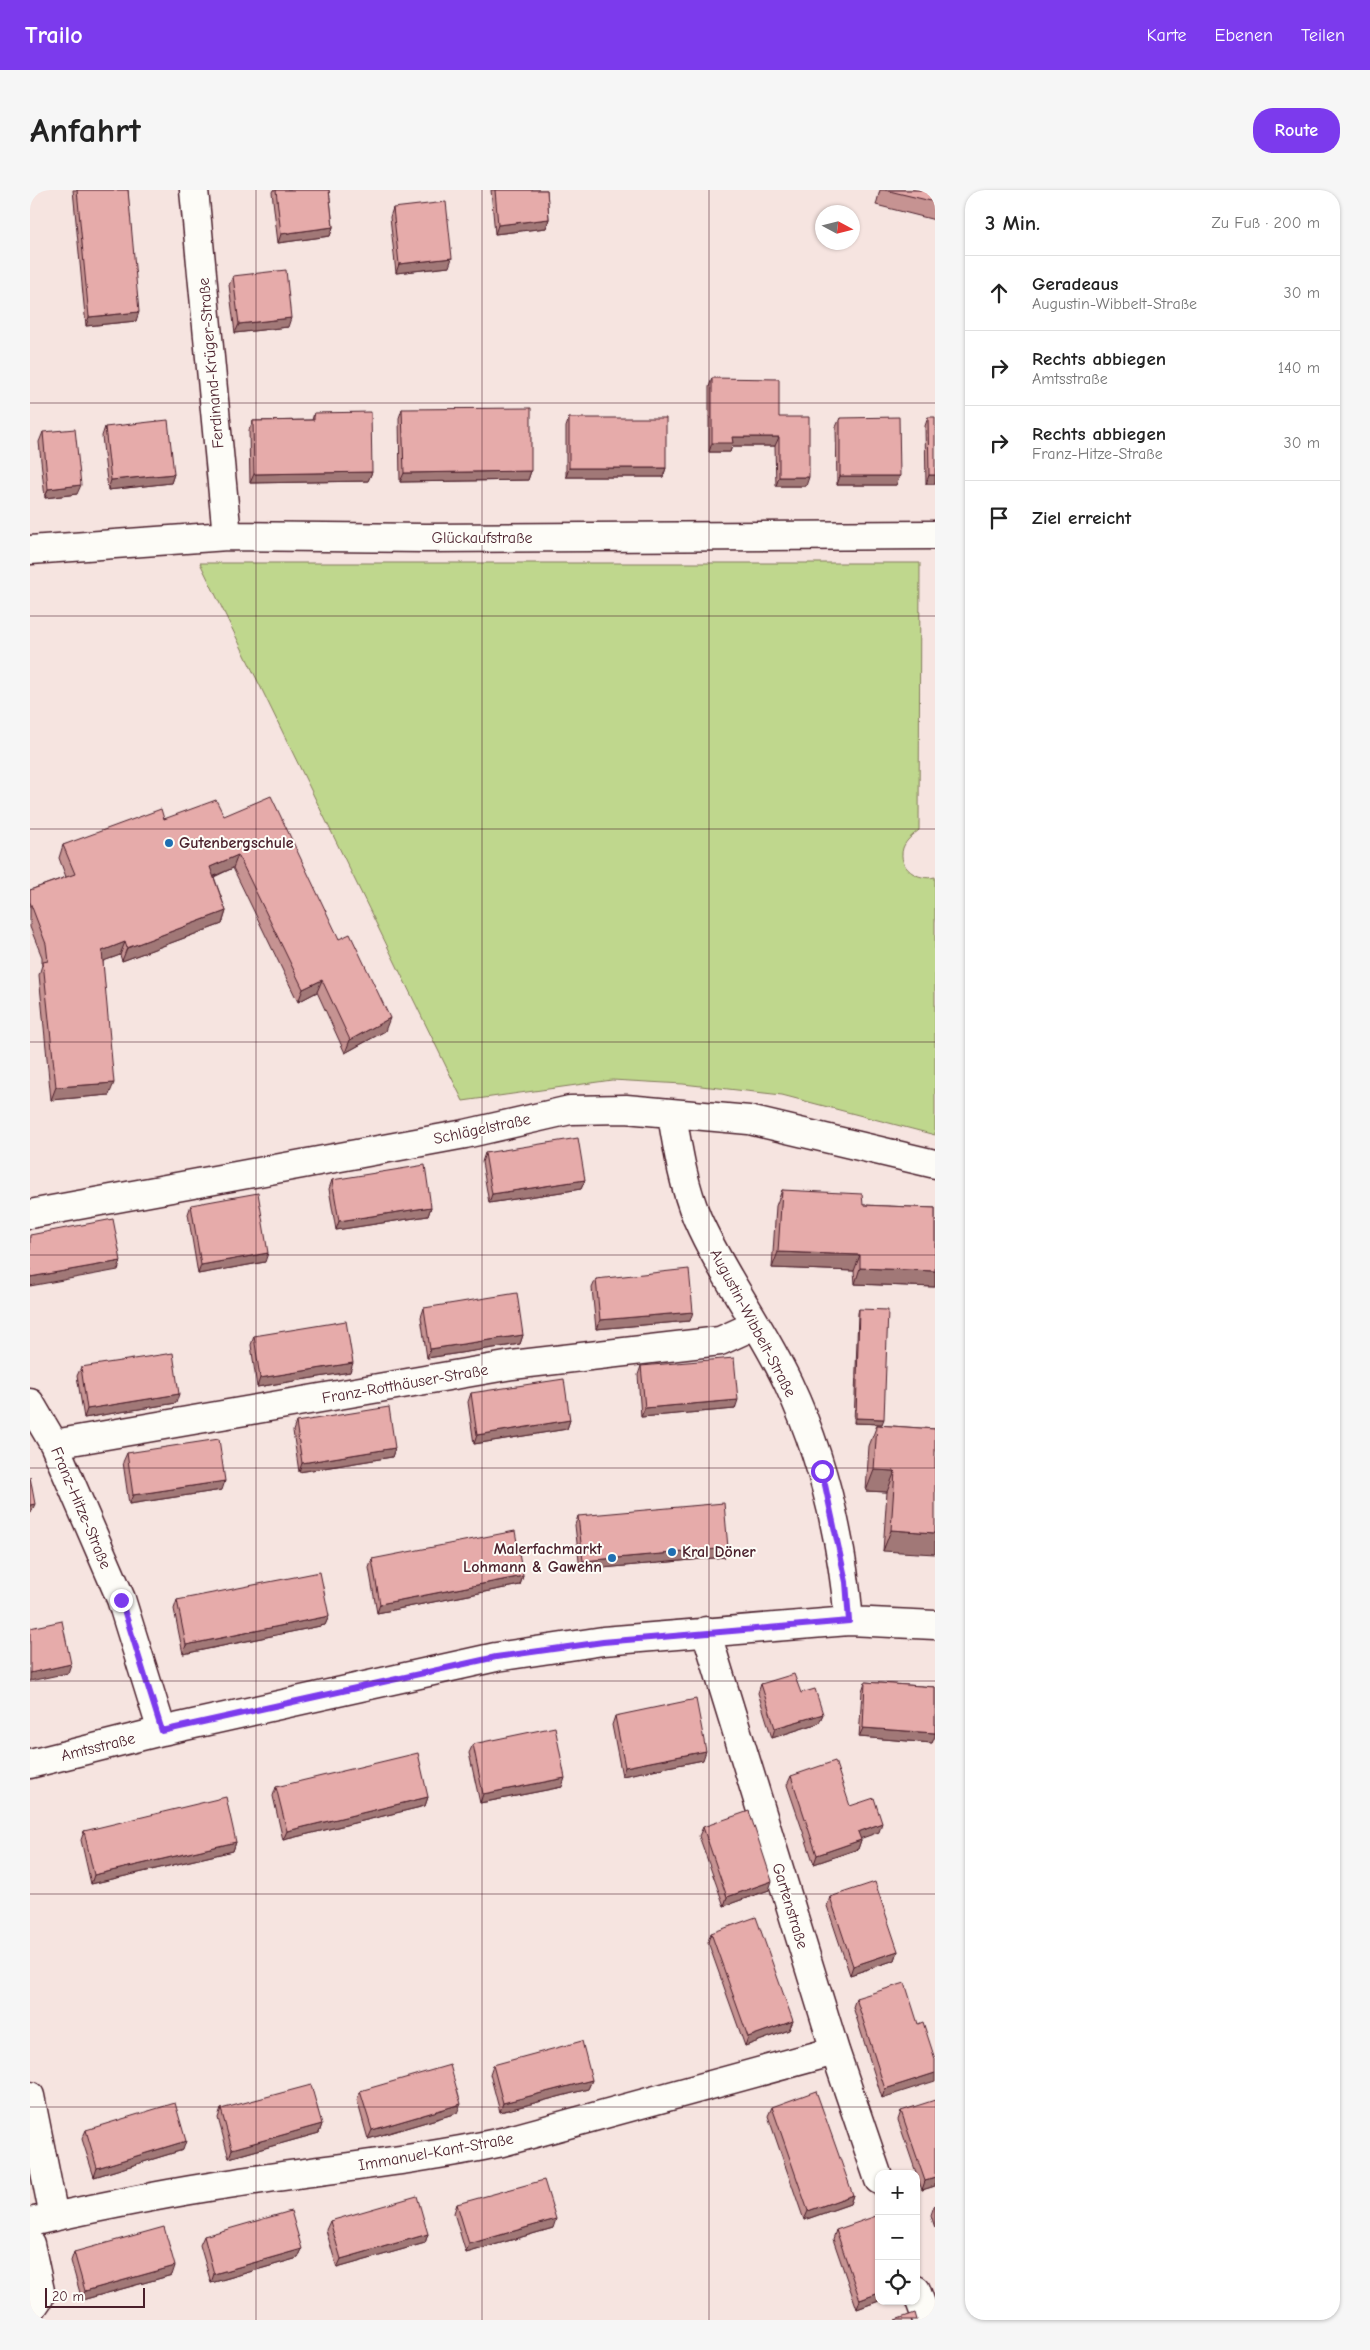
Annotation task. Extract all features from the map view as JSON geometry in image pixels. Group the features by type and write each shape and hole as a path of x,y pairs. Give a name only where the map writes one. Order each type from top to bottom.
{"street":[{"name":"Ferdinand-Krüger-Straße","path":"194,190 227,536"},
{"name":"Glückaufstraße","path":"30,550 227,536 426,538 935,535"},
{"name":"Schlägelstraße","path":"30,1214 465,1134 570,1110 626,1109 672,1115 749,1120 935,1164"},
{"name":"Augustin-Wibbelt-Straße","path":"672,1115 681,1171 697,1218 788,1383 822,1471 846,1582 849,1621"},
{"name":"Franz-Rotthäuser-Straße","path":"54,1444 512,1365 720,1341 755,1325"},
{"name":"Franz-Hitze-Straße","path":"30,1403 54,1444 121,1600 162,1731"},
{"name":"Amtsstraße","path":"30,1764 162,1731 496,1657 603,1642 706,1631 849,1621 935,1625"},
{"name":"Gartenstraße","path":"706,1631 835,2052 876,2170"},
{"name":"Immanuel-Kant-Straße","path":"42,2220 235,2183 412,2159 473,2148 835,2052"},
{"path":"30,2096 42,2220"},
{"path":"30,2244 40,2291 39,2298 30,2311"},
{"path":"920,2301 927,2320"}],"green space":[{"path":"200,563 920,563 919,830 906,843 902,855 903,862 910,872 922,877 935,877 935,1135 782,1095 683,1084 612,1080 463,1101"}],"building":[{"path":"77,190 128,190 139,312 89,317"},
{"path":"276,190 329,190 333,227 281,234"},
{"path":"495,190 547,190 549,219 498,225"},
{"path":"885,190 935,190 935,202"},
{"path":"446,202 452,258 399,264 393,208"},
{"path":"286,270 291,318 239,324 233,276"},
{"path":"712,378 779,379 779,417 809,417 809,477 779,477 779,437 732,437 733,443 712,443"},
{"path":"531,408 531,471 404,473 402,409"},
{"path":"371,412 372,472 254,474 253,421 314,420 314,413"},
{"path":"899,417 900,476 840,476 840,418"},
{"path":"928,417 935,417 935,475 929,475"},
{"path":"569,418 666,418 666,468 569,468"},
{"path":"168,420 174,474 111,480 105,427"},
{"path":"75,429 81,485 48,489 43,432"},
{"path":"271,796 339,939 350,934 390,1018 350,1040 322,980 303,989 238,855 210,867 226,911 127,948 125,942 102,951 114,1083 56,1087 43,962 48,961 46,944 30,902 30,890 75,874 63,845 161,809 164,819 216,800 224,816"},
{"path":"578,1138 585,1180 492,1194 485,1153"},
{"path":"425,1165 431,1207 339,1221 332,1180"},
{"path":"782,1190 862,1194 863,1205 935,1208 935,1271 860,1268 860,1255 778,1252"},
{"path":"258,1193 268,1253 201,1265 191,1205"},
{"path":"113,1219 121,1261 30,1277 30,1235"},
{"path":"689,1269 693,1312 600,1320 596,1279"},
{"path":"517,1293 523,1335 430,1349 424,1308"},
{"path":"859,1309 888,1310 884,1419 856,1418"},
{"path":"346,1321 353,1363 260,1378 254,1336"},
{"path":"173,1353 179,1394 87,1409 81,1367"},
{"path":"734,1358 738,1400 645,1408 641,1366"},
{"path":"564,1379 570,1420 477,1435 471,1393"},
{"path":"389,1407 395,1448 302,1463 296,1422"},
{"path":"877,1425 935,1429 935,1533 891,1530 895,1471 874,1470"},
{"path":"219,1439 225,1481 133,1495 127,1453"},
{"path":"30,1477 35,1504 30,1505"},
{"path":"724,1503 728,1548 583,1561 578,1516"},
{"path":"515,1531 523,1576 380,1604 372,1559"},
{"path":"320,1572 329,1616 186,1645 177,1600"},
{"path":"62,1621 71,1664 30,1673 30,1628"},
{"path":"794,1674 801,1693 815,1689 823,1714 775,1728 761,1684"},
{"path":"865,1682 935,1687 935,1733 863,1728"},
{"path":"696,1699 706,1751 625,1767 615,1716"},
{"path":"555,1727 565,1778 483,1794 473,1744"},
{"path":"418,1753 428,1797 287,1831 276,1787"},
{"path":"835,1761 850,1806 874,1798 882,1823 858,1832 861,1840 817,1855 791,1776"},
{"path":"226,1797 236,1842 94,1875 84,1831"},
{"path":"749,1811 772,1881 727,1897 703,1827"},
{"path":"875,1882 898,1951 853,1966 830,1897"},
{"path":"756,1917 793,2021 748,2037 711,1933"},
{"path":"905,1983 918,2024 923,2022 935,2059 935,2073 885,2089 856,1998"},
{"path":"582,2041 592,2080 503,2103 493,2065"},
{"path":"450,2065 461,2104 372,2130 360,2091"},
{"path":"311,2085 322,2124 232,2149 221,2109"},
{"path":"816,2091 853,2195 808,2211 772,2107"},
{"path":"935,2100 935,2178 925,2181 901,2111"},
{"path":"175,2103 186,2141 97,2168 86,2130"},
{"path":"544,2180 556,2219 469,2244 457,2204"},
{"path":"417,2196 428,2234 341,2259 330,2221"},
{"path":"291,2211 302,2249 214,2274 204,2236"},
{"path":"875,2216 875,2294 860,2300 836,2230"},
{"path":"164,2227 175,2266 85,2291 74,2252"},
{"path":"915,2313 917,2320 895,2320"}],"place":[{"name":"Gutenbergschule","path":"169,843"},
{"name":"Kral Döner","path":"672,1552"},
{"name":"Malerfachmarkt Lohmann & Gawehn","path":"612,1558"}],"route":[{"path":"121,1600 162,1731 496,1657 603,1642 706,1631 849,1621 846,1582 822,1471"}]}
